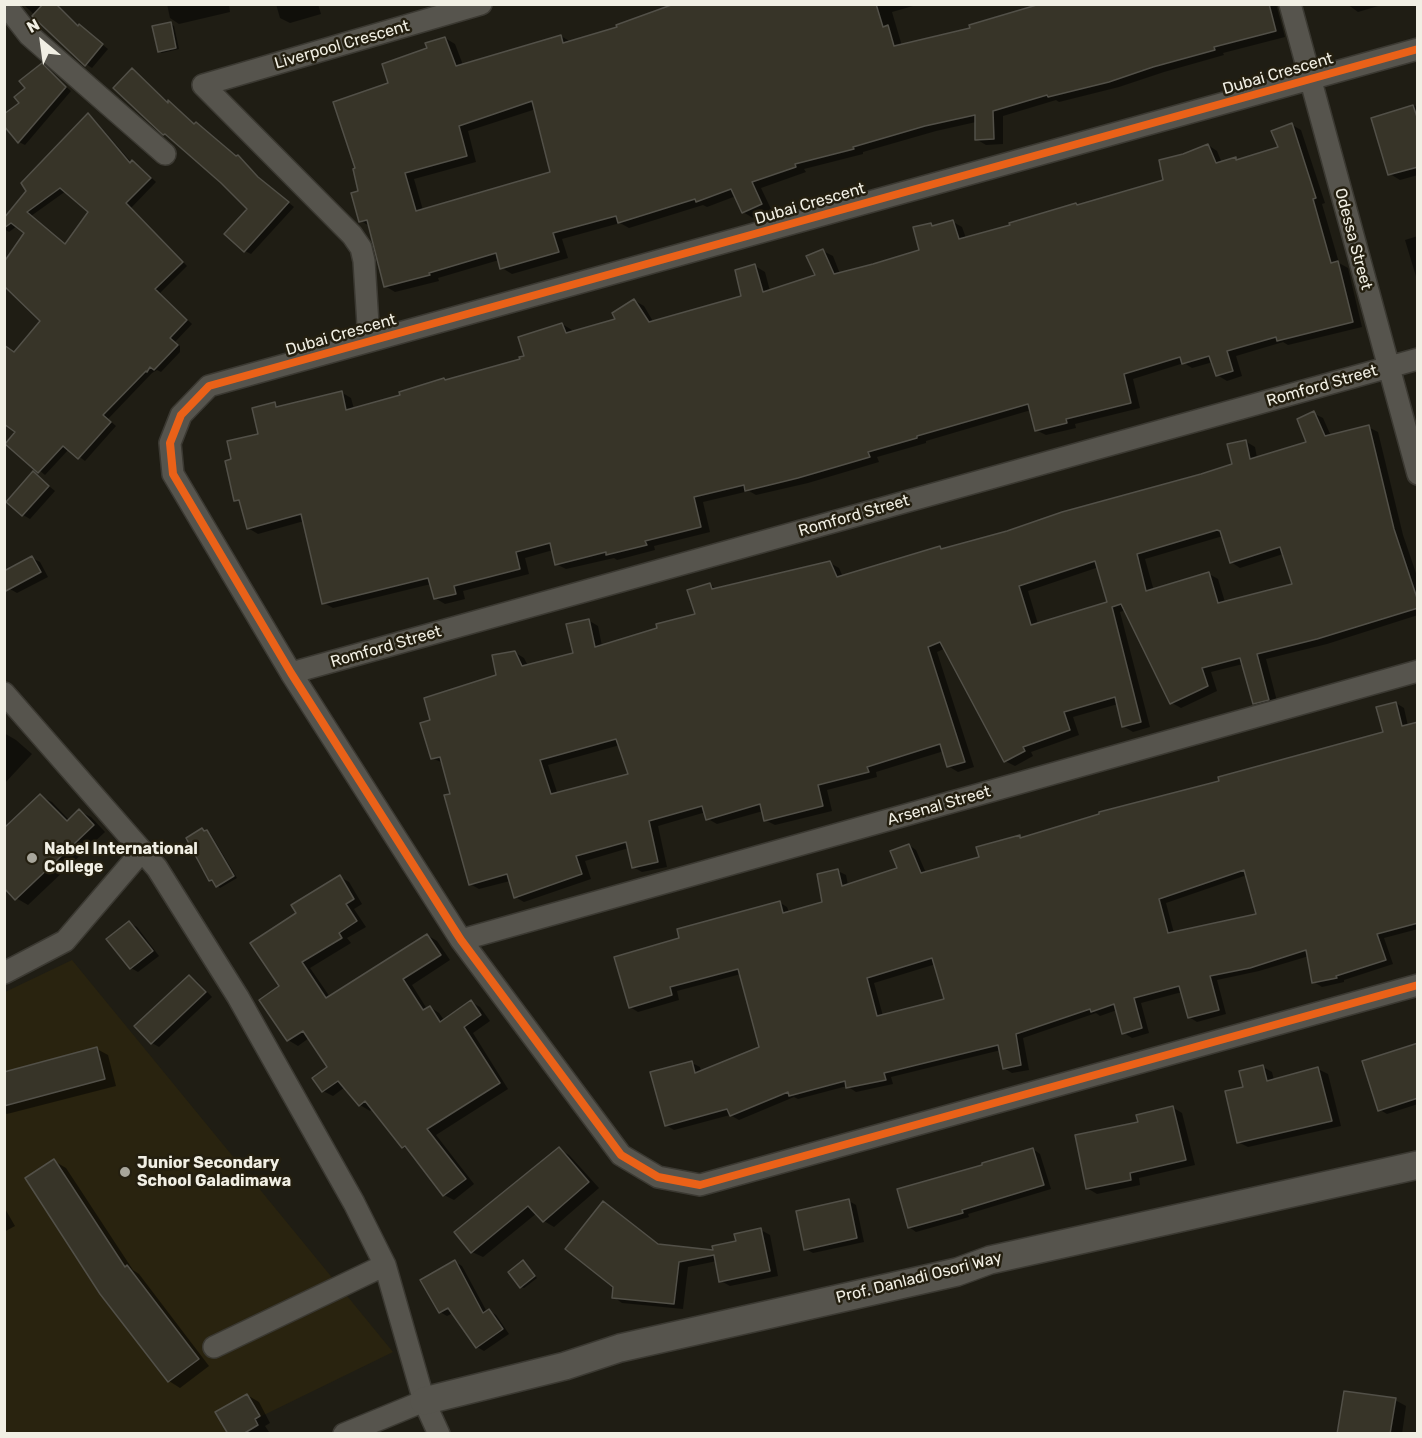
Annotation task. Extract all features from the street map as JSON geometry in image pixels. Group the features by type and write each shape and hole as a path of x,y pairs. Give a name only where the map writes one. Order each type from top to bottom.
{"street":[{"path":"4,4 29,35 165,154"},
{"name":"Liverpool Crescent","path":"369,341 364,261 361,248 352,236 203,85 481,4"},
{"name":"Odessa Street","path":"1290,4 1418,474"},
{"name":"Dubai Crescent","path":"291,673 172,474 170,443 181,415 209,386 1418,49"},
{"name":"Romford Street","path":"291,673 1418,359"},
{"name":"Arsenal Street","path":"461,940 1418,671"},
{"path":"291,673 461,940 621,1155 658,1177 700,1185 1418,985"},
{"path":"4,693 157,868 238,997 354,1203 385,1265 424,1401 439,1434"},
{"path":"4,973 65,941 142,851"},
{"name":"Prof. Danladi Osori Way","path":"424,1401 565,1366 620,1348 957,1272 990,1260 1418,1165"},
{"path":"214,1347 385,1265"},
{"path":"344,1434 424,1401"}],"shaded area":[{"name":"Junior Secondary School Galadimawa","path":"72,960 393,1352 227,1433 5,1434 5,992"}],"building":[{"path":"43,4 56,4 78,26 79,24 103,44 85,66 32,16"},
{"path":"674,4 876,4 883,27 888,25 894,46 970,28 969,25 1040,4 1269,4 1276,31 1214,47 1215,50 1109,82 1048,97 1047,95 993,111 994,139 975,140 975,115 925,126 853,147 854,149 795,164 796,167 752,182 762,204 742,213 731,189 696,202 695,199 618,223 616,216 553,233 559,252 500,269 496,253 429,273 430,275 384,287 367,220 359,222 351,193 358,191 353,169 355,168 333,102 388,83 382,64 427,48 425,43 445,37 456,66 561,35 563,43 617,27 616,25","holes":["532,101 550,172 416,211 405,173 467,156 459,126"]},
{"path":"171,22 176,48 158,52 152,26"},
{"path":"42,63 66,87 18,143 4,126 4,114 19,103 14,97 25,88 19,81"},
{"path":"132,68 168,103 168,100 194,124 196,122 236,156 238,155 258,177 289,202 244,252 224,234 247,209 221,183 165,134 163,135 113,88"},
{"path":"1413,105 1418,120 1418,167 1388,175 1371,118"},
{"path":"88,113 130,163 132,160 151,178 126,203 183,262 155,289 187,320 170,338 178,345 154,370 150,367 103,415 111,422 78,459 63,446 38,473 5,444 15,432 4,424 4,345 14,352 40,321 4,286 4,262 24,233 11,223 4,228 4,218 26,191 21,183","holes":["60,188 88,212 65,244 27,212"]},
{"path":"1292,123 1316,198 1313,199 1331,263 1338,261 1353,322 1277,341 1276,337 1227,351 1233,371 1216,376 1209,356 1182,364 1180,357 1124,374 1131,403 1066,419 1067,423 1035,431 1028,404 917,436 917,438 868,452 870,457 798,478 745,491 744,485 694,497 701,527 645,541 647,545 606,555 606,552 555,565 550,543 516,552 520,569 454,586 456,594 434,599 428,578 322,604 301,514 247,529 239,500 234,501 225,461 231,459 227,441 258,434 252,408 275,402 276,407 342,391 346,410 400,395 399,392 444,378 445,380 520,359 519,357 524,356 518,337 562,323 566,333 615,319 612,313 634,299 649,322 741,296 735,270 755,264 763,292 815,275 806,256 823,249 834,274 873,264 919,250 913,227 931,223 932,226 953,220 959,239 1076,203 1077,205 1163,180 1159,160 1208,144 1216,163 1236,157 1236,160 1278,147 1271,131"},
{"path":"1314,411 1325,436 1369,425 1394,529 1418,601 1418,608 1317,639 1257,654 1269,700 1253,704 1240,658 1202,668 1208,686 1170,704 1121,604 1112,607 1141,722 1122,727 1115,697 1064,712 1070,730 1023,747 1025,751 1004,762 940,642 928,647 965,762 947,767 940,744 867,767 869,772 818,785 823,806 764,821 760,804 706,820 702,806 649,821 658,862 632,868 626,842 576,856 582,874 514,898 507,874 469,885 444,795 450,794 440,757 431,759 420,723 430,720 424,698 496,675 492,655 515,651 522,666 573,653 566,624 589,619 595,647 657,628 656,624 695,614 687,590 710,583 712,589 830,561 837,577 940,546 941,549 1007,531 1062,512 1232,464 1227,444 1246,440 1250,459 1306,442 1297,419","holes":["1220,531 1230,563 1280,547 1292,584 1218,603 1209,572 1146,591 1137,554","1095,561 1107,602 1031,625 1019,586","616,739 628,774 551,794 540,760"]},
{"path":"33,471 49,486 22,516 6,502"},
{"path":"32,556 41,572 4,592 4,571"},
{"path":"1396,702 1402,726 1418,722 1418,923 1377,934 1386,960 1336,976 1337,978 1312,983 1306,950 1250,968 1210,976 1219,1010 1188,1018 1179,986 1134,998 1142,1028 1122,1034 1114,1004 1091,1012 1090,1009 1016,1034 1021,1065 1003,1069 998,1045 884,1073 886,1080 846,1088 845,1081 789,1096 788,1092 730,1116 727,1109 665,1126 650,1072 692,1061 695,1073 759,1047 738,969 670,987 672,995 629,1008 614,957 679,938 677,929 780,901 783,913 822,902 817,874 838,869 842,886 897,868 890,851 909,844 921,873 979,857 976,847 1020,835 1020,838 1099,814 1099,812 1219,781 1218,777 1383,732 1376,707","holes":["1244,870 1256,914 1168,933 1159,899","932,958 944,999 877,1016 867,978"]},
{"name":"Nabel International College","path":"40,794 67,821 79,809 94,825 15,900 4,888 4,828"},
{"path":"202,828 204,831 207,830 234,876 216,887 212,880 209,881 186,838"},
{"path":"340,875 354,899 346,904 357,921 339,933 342,938 302,962 326,998 427,934 441,955 403,979 423,1010 430,1006 440,1022 471,1000 481,1015 464,1027 500,1083 427,1129 466,1179 443,1196 405,1146 402,1148 365,1101 359,1106 338,1081 322,1092 312,1078 327,1067 303,1031 287,1041 259,1000 279,986 250,943 296,913 291,905"},
{"path":"129,921 153,951 130,969 106,939"},
{"path":"189,975 206,992 151,1044 134,1026"},
{"path":"1418,1043 1418,1098 1378,1111 1362,1061"},
{"path":"97,1047 105,1079 4,1106 4,1072"},
{"path":"1263,1065 1267,1081 1318,1067 1332,1121 1237,1143 1225,1091 1243,1087 1239,1071"},
{"path":"1173,1106 1186,1160 1130,1173 1131,1180 1086,1189 1075,1135 1138,1122 1136,1115"},
{"path":"559,1147 589,1182 543,1222 528,1206 471,1253 454,1232"},
{"path":"1033,1148 1044,1185 962,1210 963,1213 908,1228 897,1189"},
{"path":"54,1159 125,1267 127,1265 199,1359 168,1382 100,1294 25,1178"},
{"path":"849,1199 857,1238 804,1250 796,1211"},
{"path":"603,1201 658,1244 713,1250 712,1246 736,1241 734,1234 761,1228 770,1271 719,1282 714,1255 679,1262 674,1304 612,1298 613,1287 565,1249"},
{"path":"455,1260 483,1313 489,1309 503,1329 476,1348 448,1308 439,1313 420,1280"},
{"path":"523,1260 535,1276 520,1288 508,1272"},
{"path":"1344,1391 1396,1398 1390,1434 1337,1434"},
{"path":"247,1394 260,1416 255,1419 258,1425 243,1434 228,1434 215,1412"}],"cycle path":[{"path":"1418,49 209,386 181,415 170,443 173,474 291,673 461,940 621,1155 658,1177 700,1185 1418,985"}],"place":[{"name":"Nabel International College","path":"32,858"},
{"name":"Junior Secondary School Galadimawa","path":"125,1172"}]}
